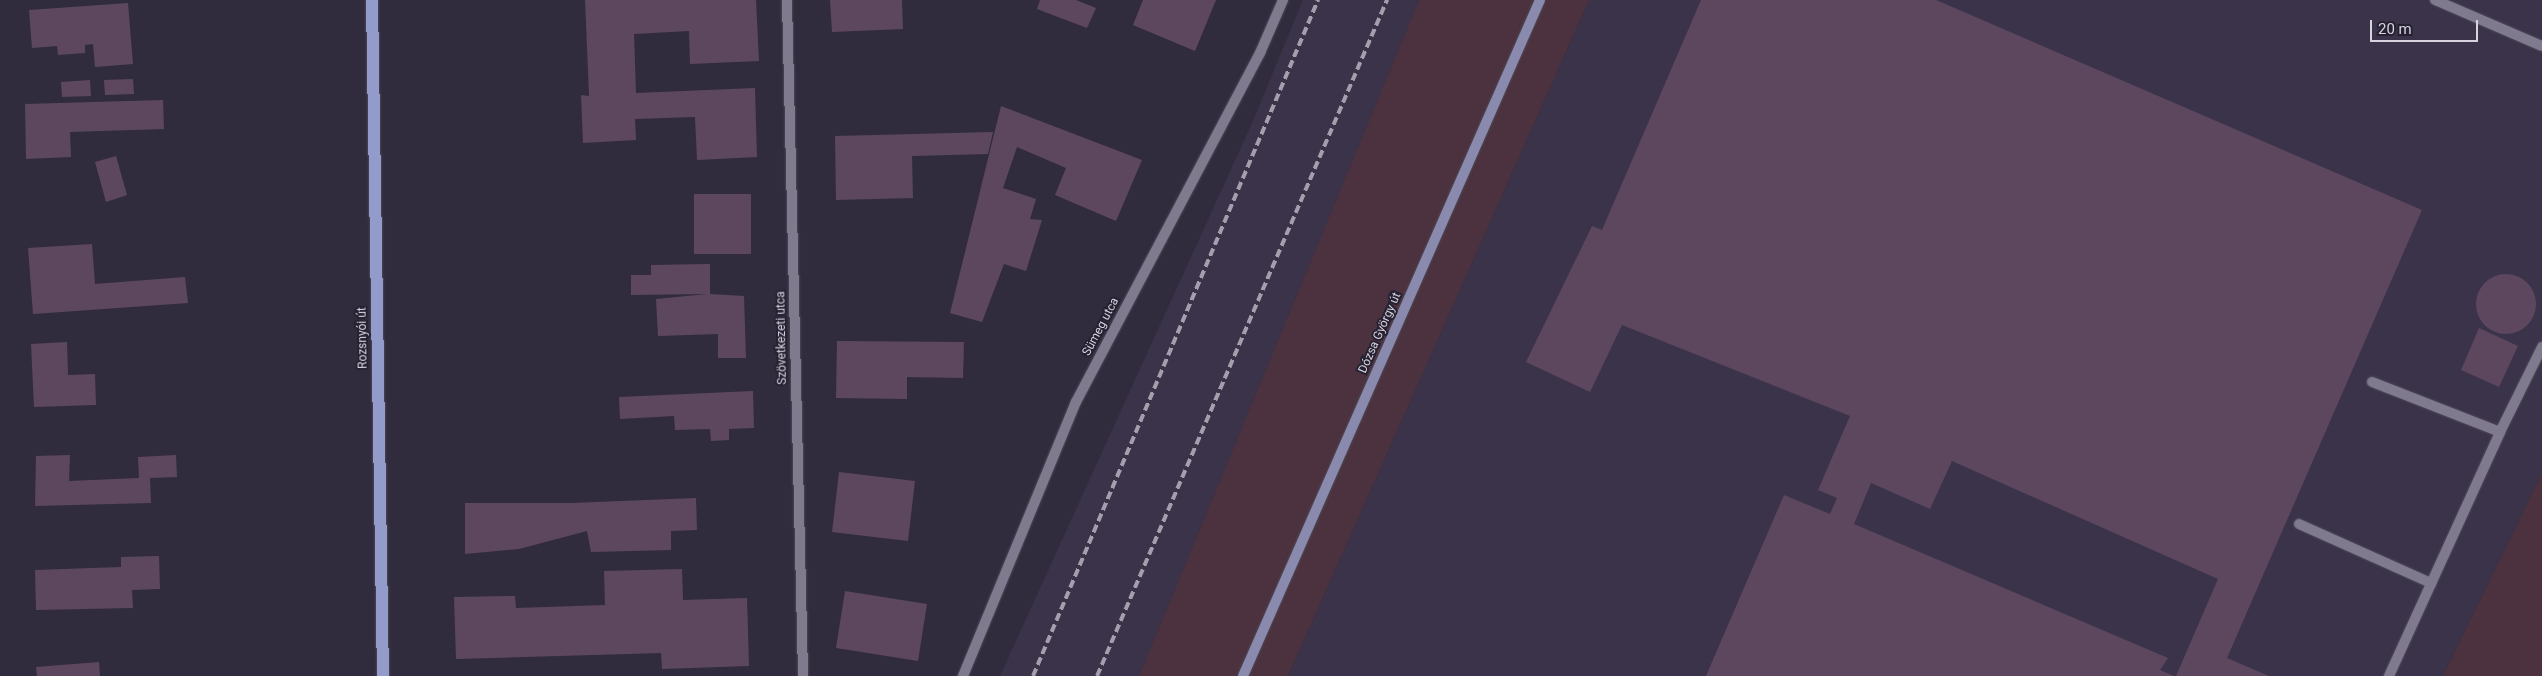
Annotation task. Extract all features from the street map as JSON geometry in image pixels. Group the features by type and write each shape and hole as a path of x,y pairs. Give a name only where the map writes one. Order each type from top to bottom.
{"main road":[{"name":"Rozsnyói út","path":"372,0 383,676"},
{"name":"Dózsa György út","path":"1243,676 1540,0"}],"street":[{"name":"Szövetkezeti utca","path":"787,0 803,676"},
{"name":"Sümeg utca","path":"963,676 1076,402 1260,53 1284,0"},
{"path":"2435,0 2542,46"},
{"path":"2389,676 2500,432 2542,347"},
{"path":"2372,382 2500,432"},
{"path":"2299,524 2431,583"}],"shaded area":[{"path":"1303,0 1419,0 1139,676 1000,676 1253,121"},
{"path":"1419,0 1589,0 1288,676 1139,676"},
{"path":"1589,0 2542,0 2542,473 2443,676 1288,676"},
{"path":"2542,473 2542,676 2443,676"}],"building":[{"path":"585,0 756,0 759,61 690,64 689,31 634,34 636,93 755,88 757,157 697,160 695,117 635,119 636,140 583,143 581,95 589,96"},
{"path":"830,0 902,0 903,29 832,32"},
{"path":"1040,0 1076,0 1096,8 1087,28 1037,9"},
{"path":"1143,0 1216,0 1195,51 1133,25"},
{"path":"1701,0 1936,0 2422,210 2227,658 2269,676 2176,676 2218,579 1952,461 1930,509 1871,483 1854,524 2168,658 2160,670 2174,676 1706,676 1784,495 1830,514 1837,498 1818,490 1850,416 1622,325 1590,392 1526,362 1592,226 1602,230"},
{"path":"128,3 133,64 95,67 93,44 85,45 85,53 58,55 57,46 32,48 29,10"},
{"path":"133,79 134,94 105,95 104,80"},
{"path":"90,80 91,96 62,97 61,82"},
{"path":"163,100 164,129 70,132 71,157 26,159 25,104"},
{"path":"1001,106 1142,160 1116,221 1055,195 1066,168 1017,147 1003,188 1036,199 1030,219 1042,220 1026,271 1004,264 982,322 950,313"},
{"path":"993,132 988,154 912,156 913,198 836,200 835,136"},
{"path":"116,156 127,195 106,202 95,162"},
{"path":"694,194 751,194 751,254 694,254"},
{"path":"92,244 95,284 185,277 188,303 33,314 28,248"},
{"path":"710,264 710,294 744,296 746,358 718,358 718,334 658,336 656,299 707,294 631,295 631,275 651,275 651,265"},
{"path":"2506,274 2523,279 2531,287 2536,304 2531,321 2523,329 2506,334 2489,329 2481,321 2476,304 2481,287 2489,279"},
{"path":"2479,328 2518,346 2499,387 2461,370"},
{"path":"837,341 964,342 963,378 907,377 907,399 836,398"},
{"path":"67,342 68,375 95,374 96,405 34,407 31,344"},
{"path":"753,391 754,428 729,429 729,440 711,441 710,429 675,430 674,416 620,419 619,397"},
{"path":"70,455 69,481 139,478 138,457 176,455 177,477 150,478 151,503 35,506 36,456"},
{"path":"839,472 915,481 908,541 832,532"},
{"path":"696,498 697,530 671,531 671,550 591,552 587,531 519,549 465,554 465,503 571,503"},
{"path":"159,556 160,589 132,590 133,608 36,610 35,570 121,567 121,557"},
{"path":"682,569 683,600 747,598 749,666 662,669 661,653 456,659 454,597 515,596 516,608 605,605 604,571"},
{"path":"845,591 927,604 918,661 836,648"},
{"path":"99,662 100,676 37,676 36,667"}],"railway":[{"path":"1033,676 1318,0"},
{"path":"1097,676 1387,0"}]}
